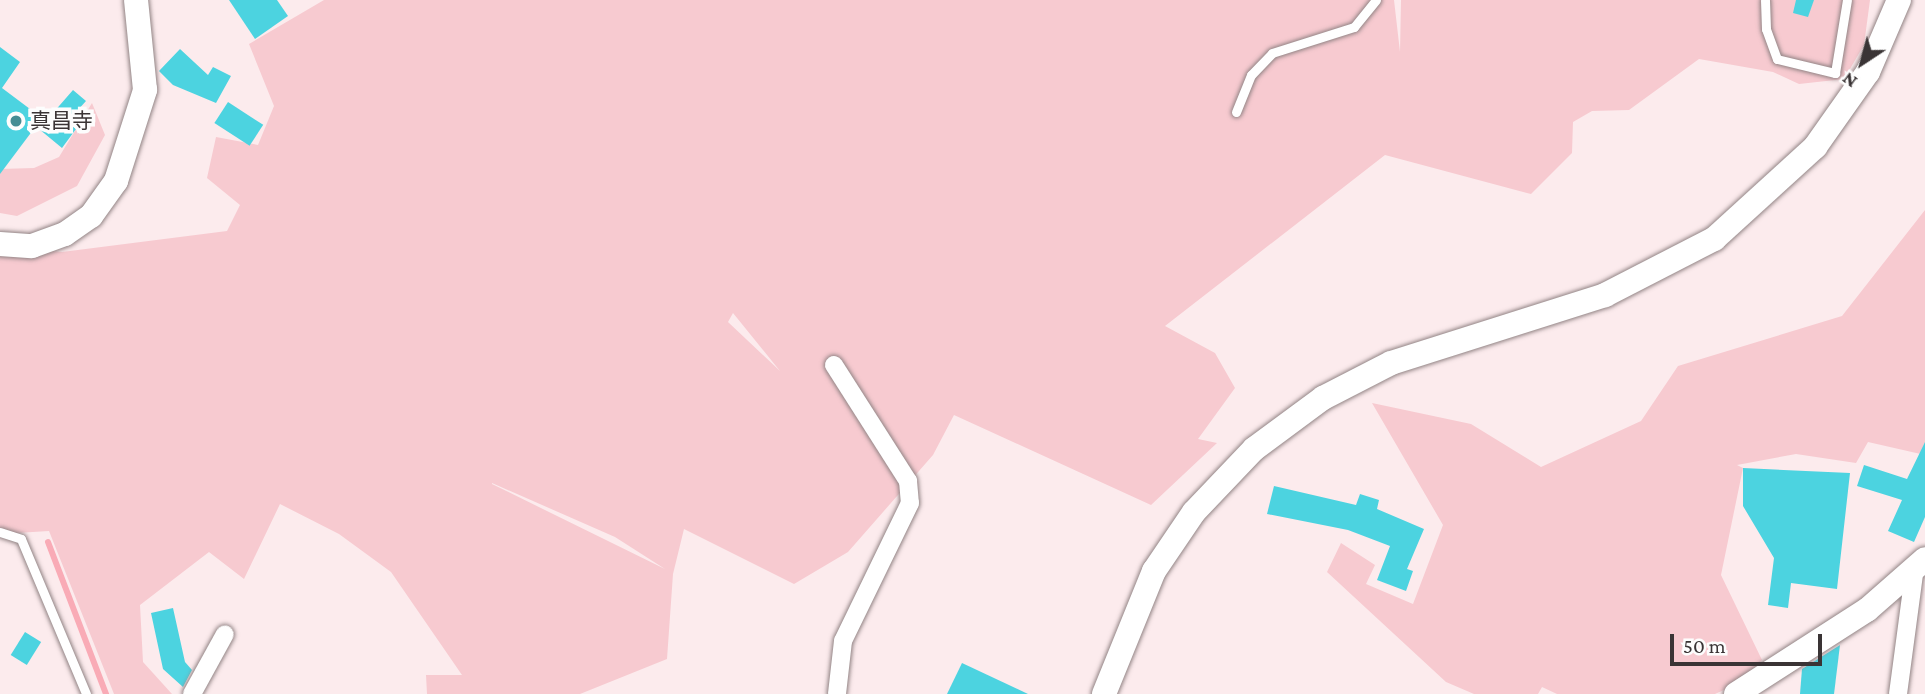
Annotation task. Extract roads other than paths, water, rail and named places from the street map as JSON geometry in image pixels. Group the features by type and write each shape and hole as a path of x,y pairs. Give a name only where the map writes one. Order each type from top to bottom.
{"street":[{"path":"0,244 32,246 65,234 91,216 116,181 140,122 145,90 136,0"},
{"path":"1104,694 1154,571 1194,512 1254,449 1323,398 1391,363 1595,299 1714,239 1815,148 1868,72 1899,0"},
{"path":"834,365 908,481 910,503 843,641 837,694"},
{"path":"1736,694 1920,566"},
{"path":"1898,694 1920,566"},
{"path":"192,694 225,634"}],"lane":[{"path":"1236,112 1251,75 1272,53 1354,27 1376,0"},
{"path":"1765,0 1766,29 1777,59 1835,73 1847,0"},
{"path":"0,532 21,539 86,694"}],"waterway":[{"path":"48,542 106,694"}],"place":[{"name":"真昌寺","path":"16,121"}]}
